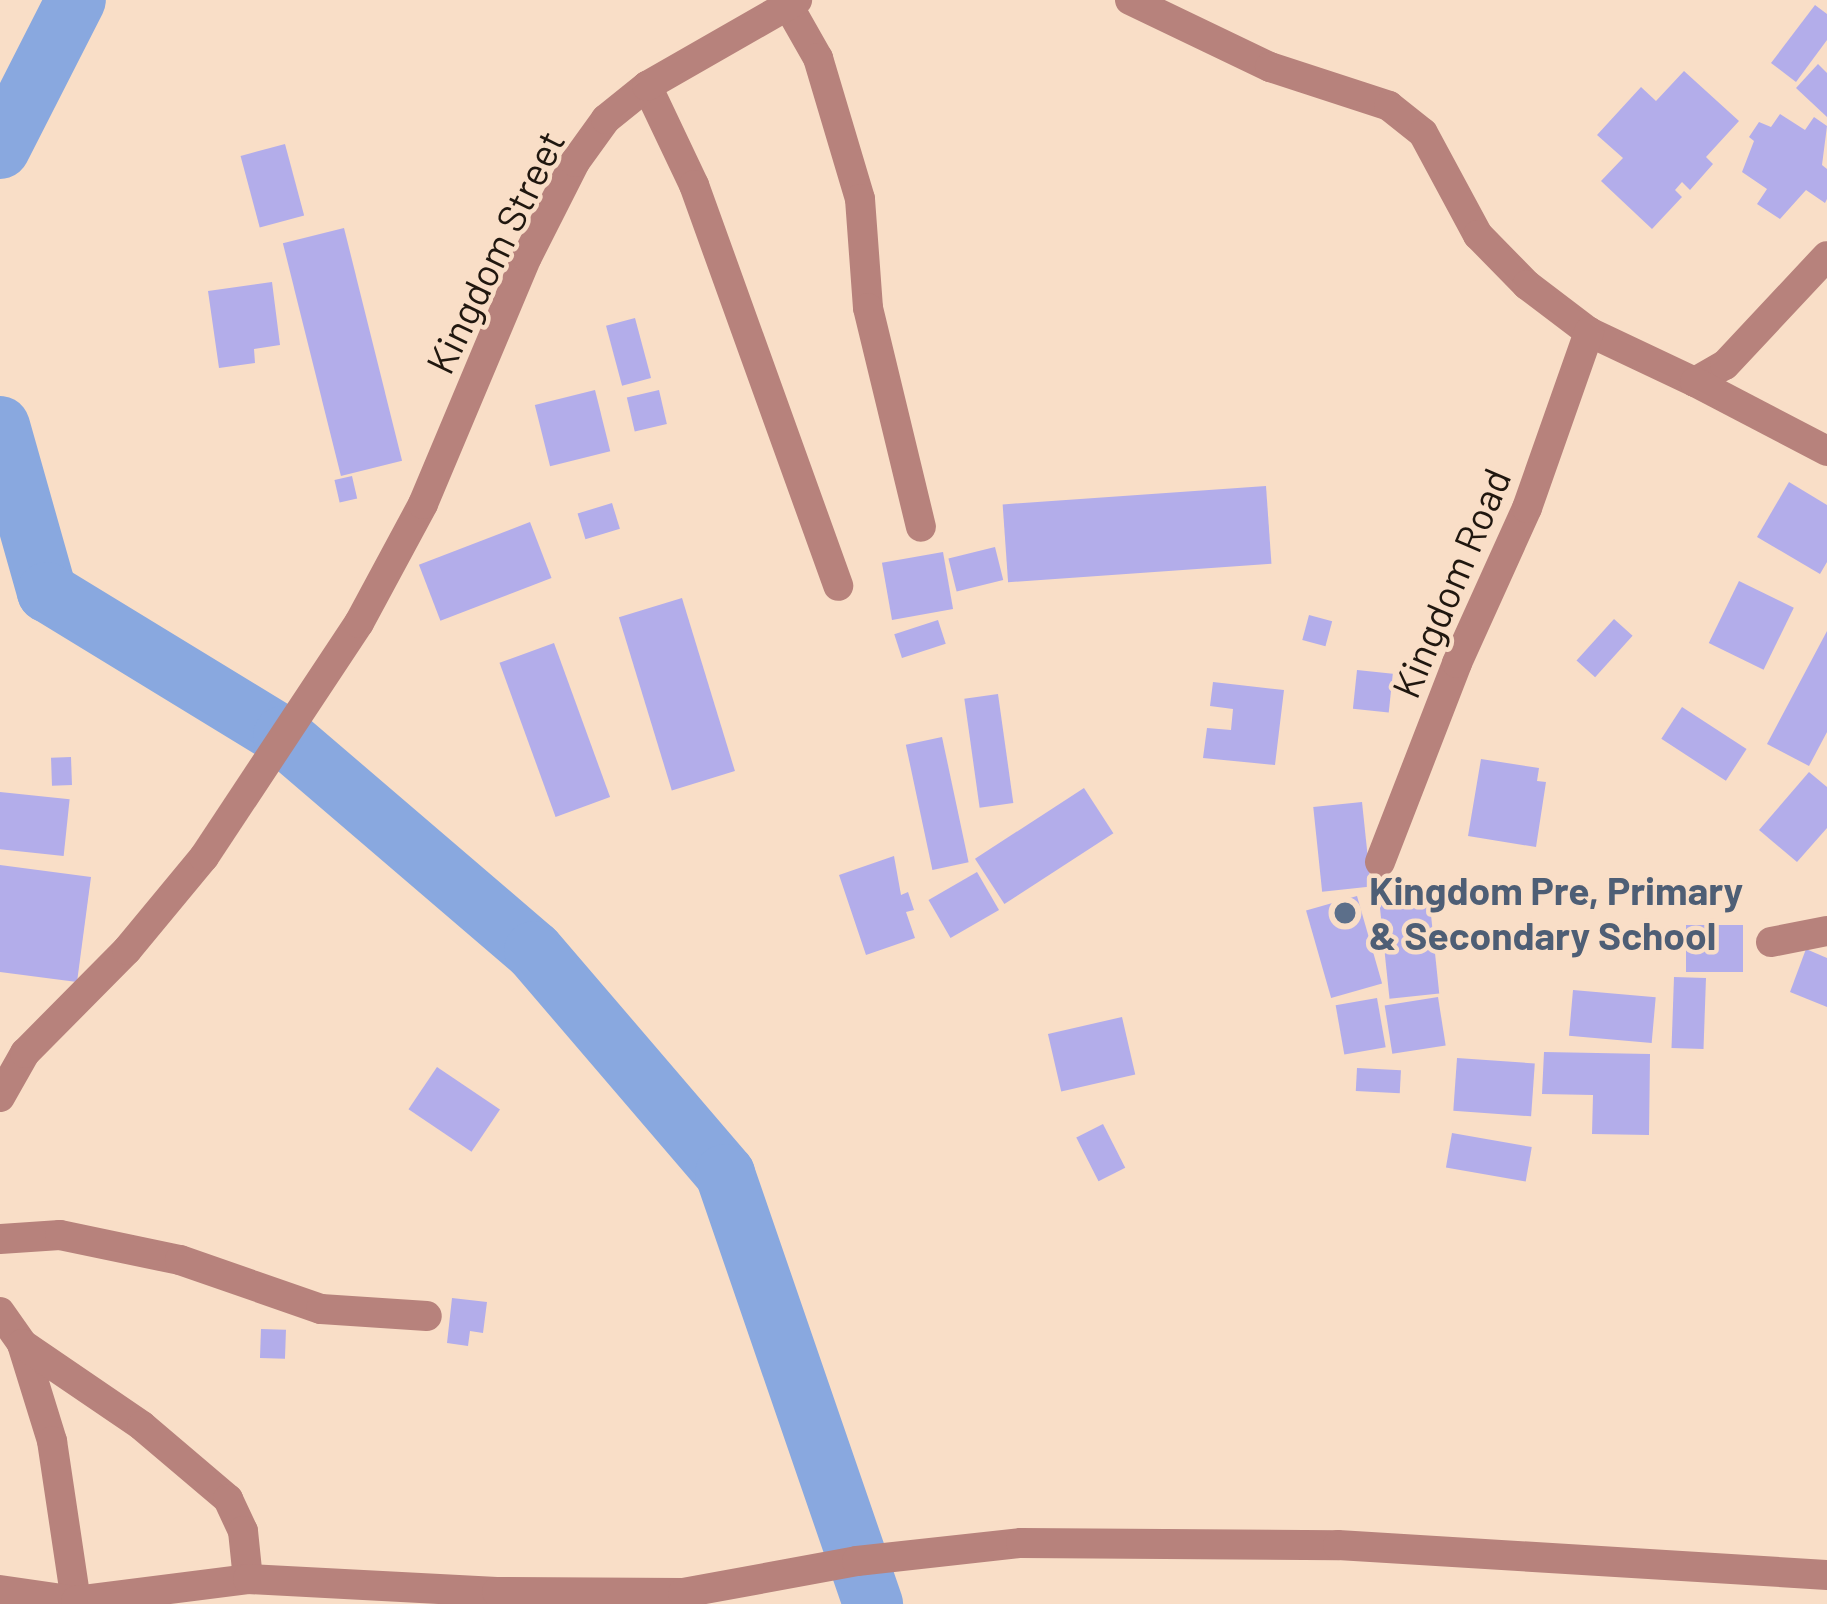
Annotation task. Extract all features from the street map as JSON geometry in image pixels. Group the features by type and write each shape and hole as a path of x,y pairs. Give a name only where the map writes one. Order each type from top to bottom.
{"street":[{"path":"1130,0 1270,67 1390,106 1423,133 1478,235 1527,285 1589,332 1827,451"},
{"path":"793,3 818,58 860,199 868,308 921,526"},
{"name":"Kingdom Street","path":"0,1097 25,1053 127,950 203,857 358,622 423,504 527,257 574,162 606,118 647,86 793,3"},
{"path":"647,86 694,184 838,586"},
{"path":"1695,382 1725,365 1827,256"},
{"name":"Kingdom Road","path":"1380,862 1457,663 1527,508 1589,332"},
{"path":"1771,942 1827,931"},
{"path":"0,1239 60,1235 180,1260 321,1309 427,1316"},
{"path":"0,1312 22,1344 52,1441 90,1601"},
{"path":"22,1344 142,1426 227,1499 243,1531 248,1579"},
{"path":"0,1590 90,1601 248,1579 496,1592 682,1593 857,1561 1021,1543 1338,1545 1827,1575"}],"building":[{"path":"1815,5 1827,14 1827,40 1796,82 1771,63"},
{"path":"1818,64 1827,73 1827,117 1796,88"},
{"path":"1684,71 1739,121 1706,157 1713,164 1690,190 1682,182 1675,190 1682,197 1652,229 1601,181 1623,158 1597,135 1641,87 1656,101"},
{"path":"1780,114 1805,130 1814,117 1827,126 1822,165 1827,169 1827,199 1825,203 1806,190 1780,219 1757,204 1767,189 1742,172 1754,141 1749,137 1759,122 1771,127"},
{"path":"285,144 304,215 260,227 241,156"},
{"path":"344,228 402,461 341,476 283,243"},
{"path":"272,282 280,345 254,349 255,363 219,368 208,291"},
{"path":"635,318 651,378 622,386 606,326"},
{"path":"595,390 610,451 550,466 535,405"},
{"path":"659,390 667,424 635,432 627,397"},
{"path":"352,476 357,498 340,502 334,480"},
{"path":"1789,482 1827,505 1827,562 1820,574 1757,537"},
{"path":"1266,486 1271,564 1008,582 1003,504"},
{"path":"612,503 620,529 585,539 578,514"},
{"path":"530,522 552,578 440,621 419,565"},
{"path":"995,547 1003,580 957,592 948,559"},
{"path":"943,552 953,609 892,620 882,563"},
{"path":"1739,581 1794,608 1764,670 1709,643"},
{"path":"682,598 735,771 672,790 619,617"},
{"path":"1309,615 1332,621 1325,646 1302,640"},
{"path":"1614,619 1633,636 1595,677 1577,661"},
{"path":"938,620 946,644 902,658 894,634"},
{"path":"1827,631 1827,732 1809,766 1767,744"},
{"path":"554,643 610,797 556,817 499,663"},
{"path":"1357,670 1393,674 1389,713 1353,709"},
{"path":"1213,682 1284,690 1275,765 1203,758 1207,728 1231,730 1233,709 1210,706"},
{"path":"998,694 1013,803 980,808 964,699"},
{"path":"1682,707 1747,749 1726,781 1661,739"},
{"path":"942,737 969,862 932,870 906,745"},
{"path":"71,757 72,785 52,786 51,758"},
{"path":"1481,759 1539,768 1537,781 1546,782 1536,847 1468,836"},
{"path":"1809,772 1827,787 1827,828 1797,862 1759,830"},
{"path":"1084,788 1113,833 1004,904 975,859"},
{"path":"0,792 70,799 64,856 0,849"},
{"path":"1362,802 1371,887 1322,892 1313,807"},
{"path":"894,856 901,895 908,892 914,910 906,912 915,938 866,955 839,875"},
{"path":"0,865 91,877 77,982 0,972"},
{"path":"977,872 999,910 951,938 929,900"},
{"path":"1357,896 1382,983 1331,998 1306,911"},
{"path":"1429,896 1439,993 1390,999 1379,901"},
{"path":"1686,925 1743,925 1743,972 1686,972"},
{"path":"1806,949 1827,958 1827,1007 1790,992"},
{"path":"1674,977 1706,978 1704,1049 1672,1048"},
{"path":"1573,990 1656,997 1652,1043 1569,1036"},
{"path":"1438,997 1446,1045 1392,1054 1385,1005"},
{"path":"1377,998 1386,1047 1344,1055 1336,1005"},
{"path":"1122,1017 1135,1074 1061,1092 1048,1034"},
{"path":"1544,1052 1650,1054 1649,1135 1592,1134 1593,1095 1542,1094"},
{"path":"1457,1058 1535,1063 1531,1116 1453,1111"},
{"path":"437,1067 500,1109 471,1152 408,1109"},
{"path":"1357,1068 1401,1070 1400,1093 1356,1091"},
{"path":"1103,1124 1125,1168 1099,1181 1076,1138"},
{"path":"1452,1133 1532,1147 1526,1182 1446,1167"},
{"path":"452,1298 487,1302 483,1333 470,1331 468,1346 447,1343"},
{"path":"261,1329 286,1330 285,1359 260,1358"}],"waterway":[{"path":"0,149 76,0"},
{"path":"0,426 47,592 283,736 534,951 725,1174 873,1604"}],"place":[{"name":"Kingdom Pre, Primary & Secondary School","path":"1345,913"}]}
